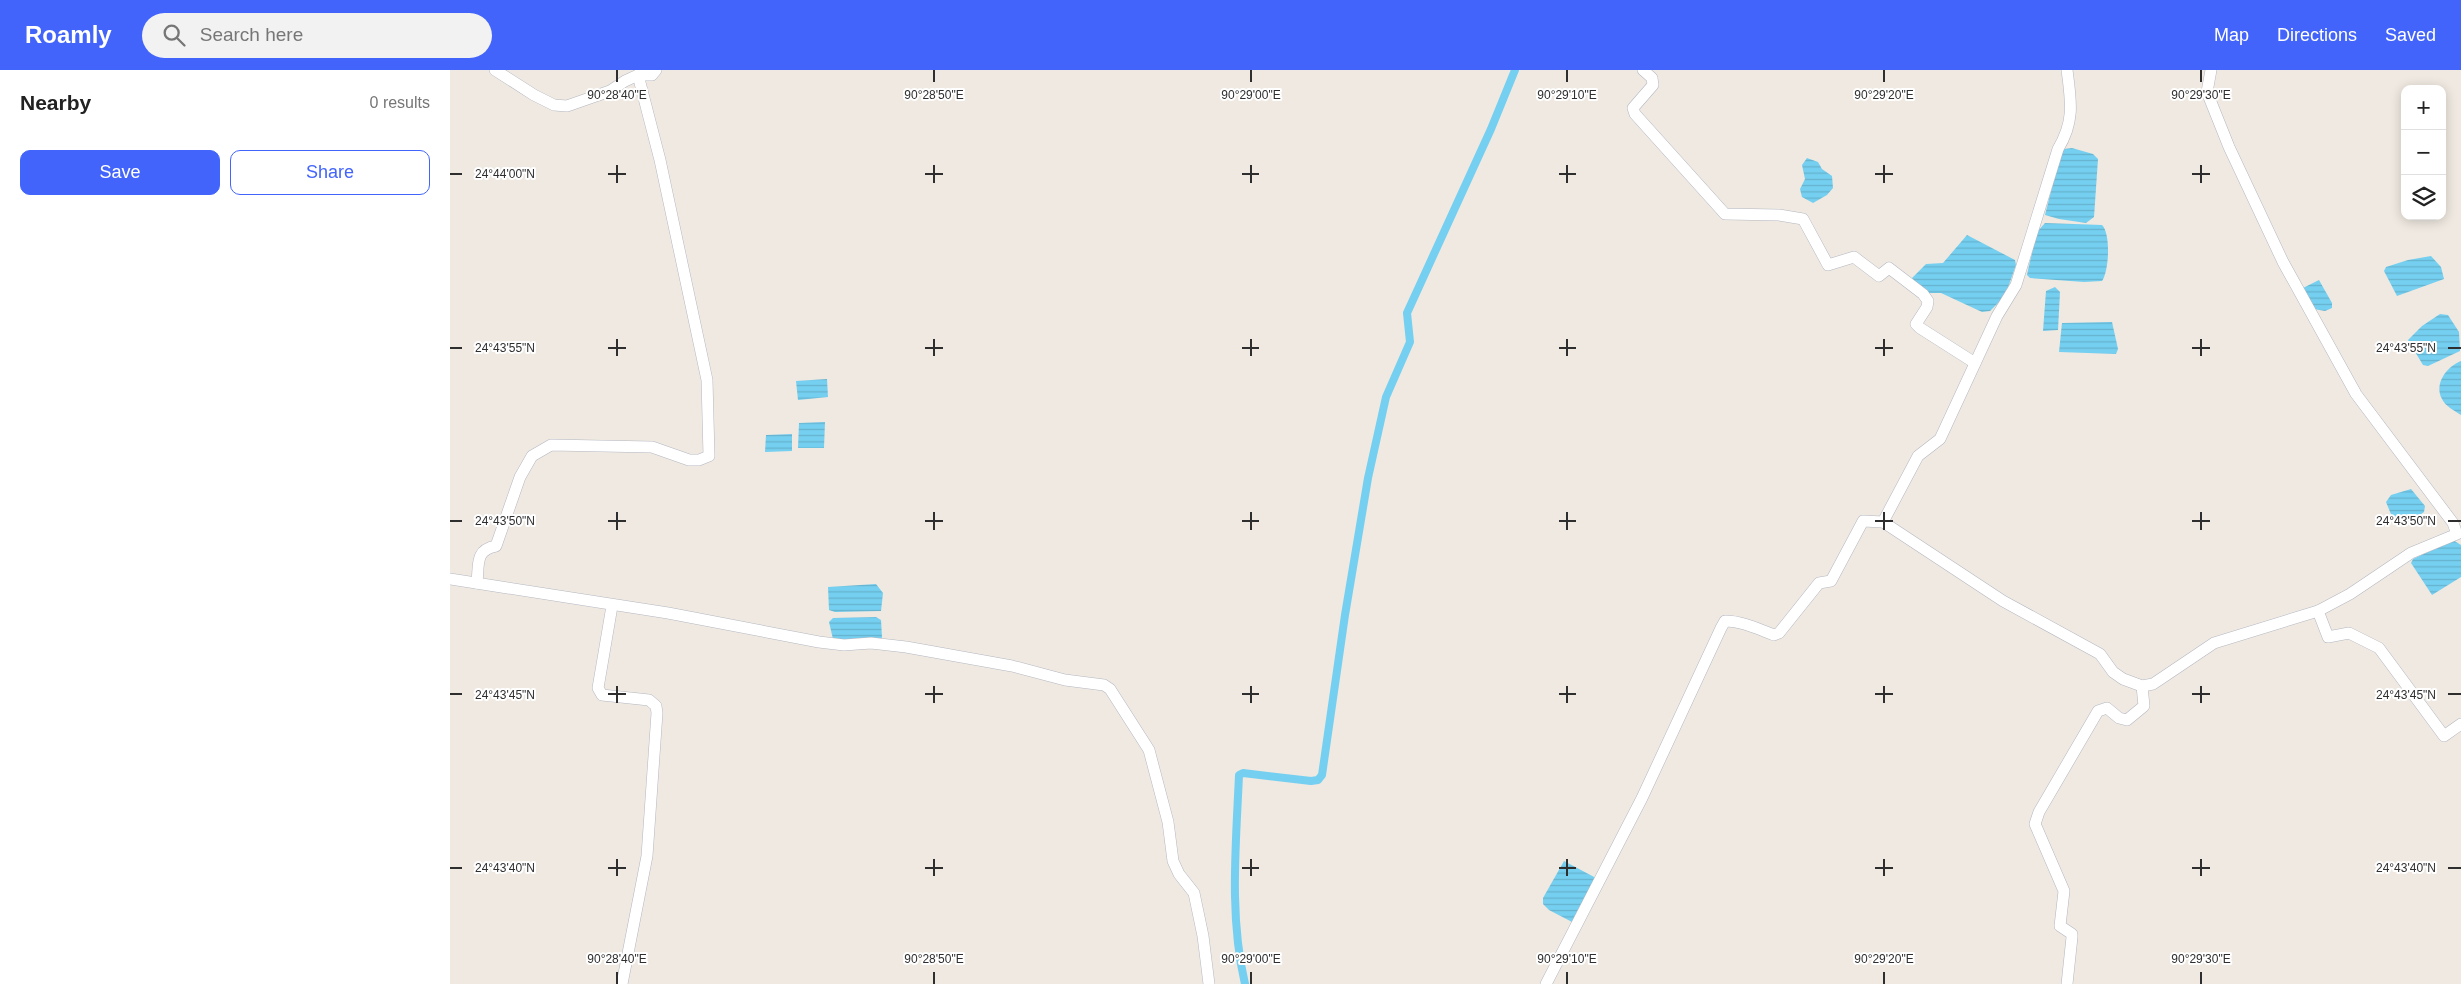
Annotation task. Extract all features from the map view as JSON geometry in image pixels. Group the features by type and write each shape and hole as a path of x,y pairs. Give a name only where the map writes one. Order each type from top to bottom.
{"street":[{"path":"495,70 534,95 554,104 566,106 610,91 638,75 652,75 656,70"},
{"path":"1643,70 1652,78 1653,85 1633,108 1635,114 1725,214 1779,215 1803,220 1828,265 1854,257 1880,276 1889,268 1923,294 1928,301 1927,307 1916,324 1975,363"},
{"path":"1883,522 1918,456 1940,439 1997,316 2016,285 2058,150 2069,129 2071,100 2067,70"},
{"path":"1546,984 1642,798 1725,622 1741,623 1774,635 1779,633 1819,583 1832,581 1863,521 1883,522 2003,602 2100,654 2113,672 2123,679 2142,686 2153,684 2214,643 2318,611 2350,594 2411,553 2459,536 2453,523 2356,394 2282,262 2229,147 2207,92 2211,70"},
{"path":"477,582 480,553 485,548 496,546 520,477 532,456 551,445 652,447 689,460 699,460 709,456 707,380 660,160 638,75"},
{"path":"450,579 612,606 668,613 819,642 844,645 870,643 906,647 1012,666 1066,680 1104,685 1110,689 1149,750 1168,822 1173,861 1179,874 1194,893 1203,936 1209,984"},
{"path":"612,606 598,688 602,695 649,700 656,706 657,713 647,856 622,984"},
{"path":"2318,611 2328,637 2350,633 2380,648 2444,736 2461,724"},
{"path":"2067,984 2072,934 2060,926 2064,891 2036,824 2039,812 2098,711 2107,708 2119,718 2128,720 2144,706 2142,686"}],"water":[{"path":"2072,148 2093,154 2098,159 2094,217 2086,223 2045,215 2061,152 2064,149"},
{"path":"1807,158 1818,162 1822,169 1832,176 1833,188 1827,195 1813,203 1802,197 1800,189 1805,179 1802,165"},
{"path":"2045,223 2102,225 2107,236 2108,253 2102,281 2084,282 2030,278 2027,275 2037,232"},
{"path":"1967,235 2015,260 2016,265 2005,296 1990,311 1982,312 1941,293 1926,293 1912,278 1926,264 1943,263"},
{"path":"2431,256 2441,267 2444,279 2397,296 2384,271 2386,267 2408,260"},
{"path":"2319,280 2332,303 2332,308 2325,311 2314,309 2303,288"},
{"path":"2055,287 2060,292 2058,330 2043,331 2046,291"},
{"path":"2440,314 2448,315 2459,332 2460,351 2428,366 2423,365 2408,340 2422,326"},
{"path":"2112,322 2118,349 2116,354 2059,352 2062,323"},
{"path":"2461,361 2461,415 2443,402 2439,388 2446,372"},
{"path":"827,379 828,397 798,400 796,381"},
{"path":"825,422 824,448 798,448 799,423"},
{"path":"792,434 792,451 765,452 766,435"},
{"path":"2411,489 2425,506 2424,512 2405,526 2393,519 2386,502 2391,495"},
{"path":"2453,540 2461,545 2461,577 2432,595 2411,563 2413,559"},
{"path":"876,584 883,593 881,611 835,612 829,610 828,587"},
{"path":"876,617 881,620 881,640 833,639 829,622 833,618"},
{"path":"1564,861 1596,878 1574,923 1549,910 1543,904 1543,898"}],"waterway":[{"path":"1245,984 1240,958 1235,906 1235,854 1239,775 1243,773 1311,781 1318,780 1322,775 1345,615 1368,478 1386,397 1410,342 1407,313 1491,129 1515,70"}]}
